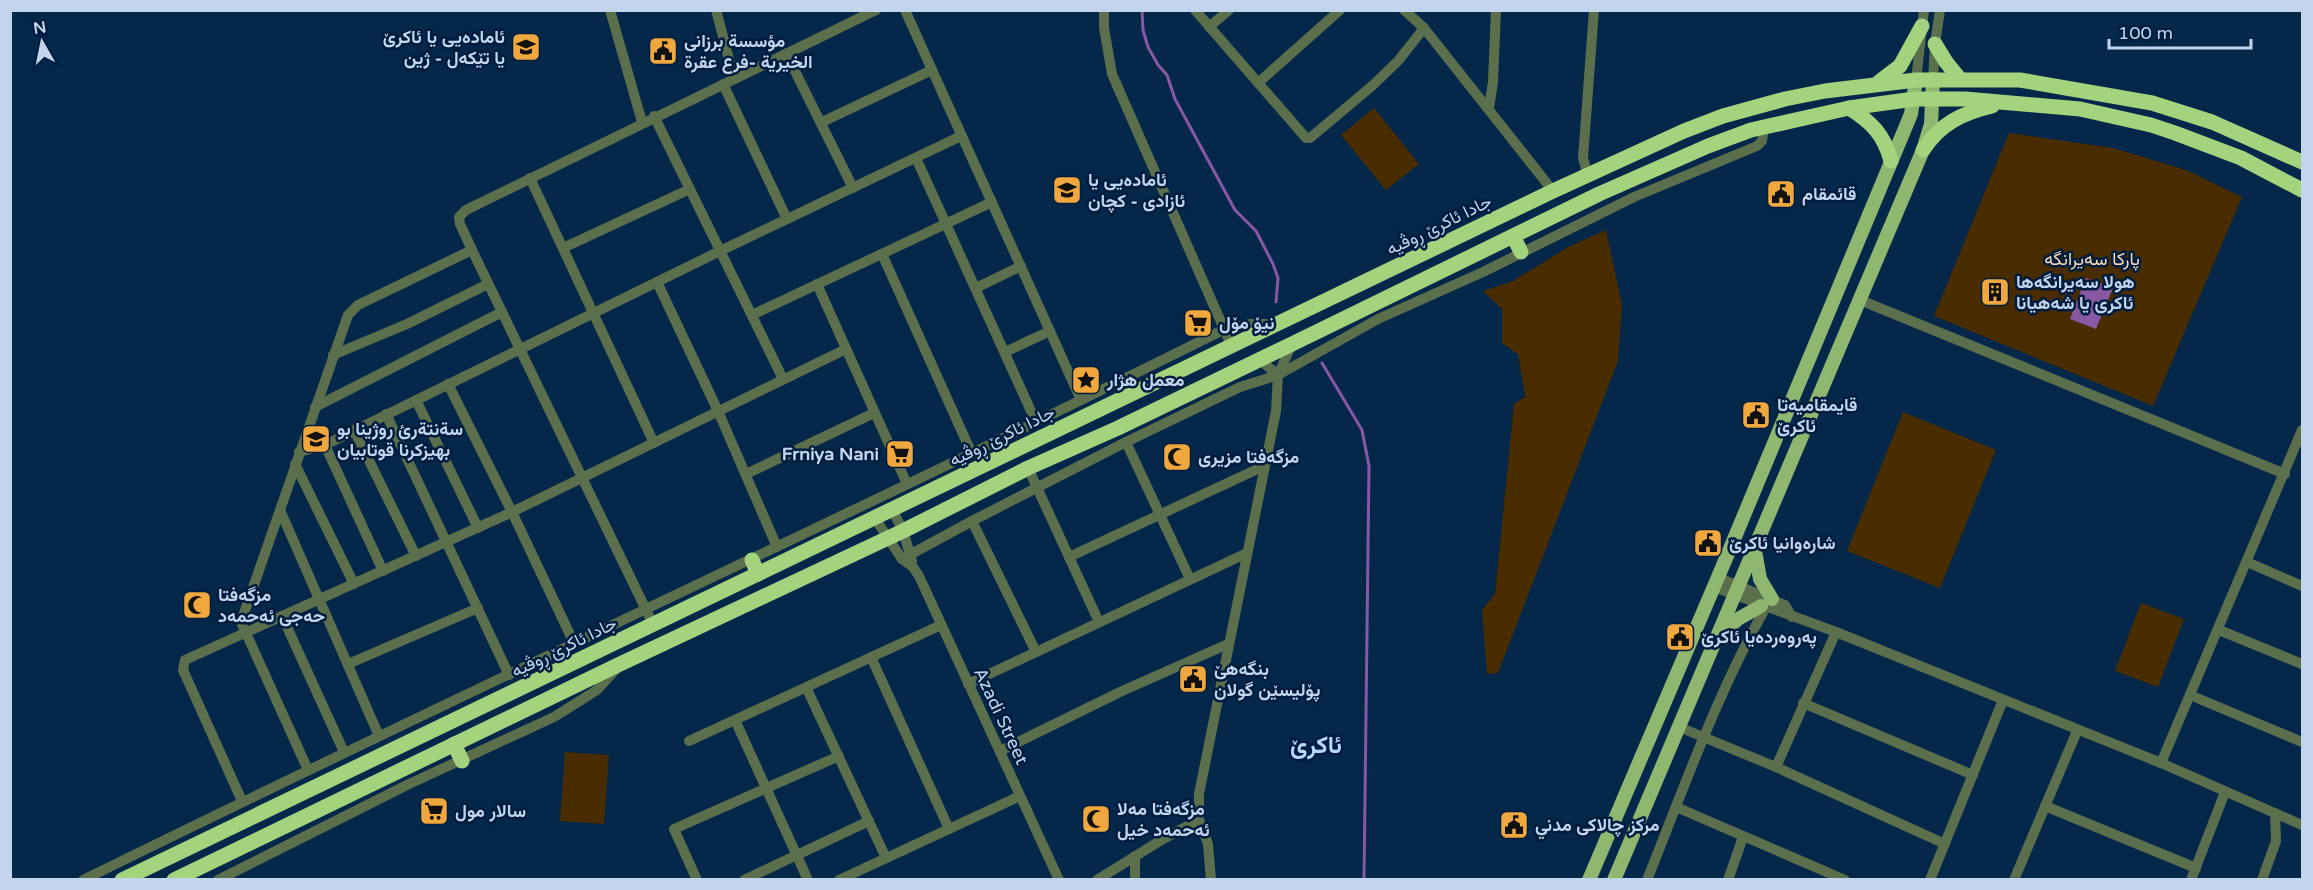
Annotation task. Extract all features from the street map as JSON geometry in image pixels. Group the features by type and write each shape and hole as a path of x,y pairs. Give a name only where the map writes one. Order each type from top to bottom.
{"highway":[{"path":"1877,83 1900,66 1922,26"},
{"path":"1935,44 1959,78"},
{"name":"جادا ئاکرێ ڕوڤیە","path":"122,879 653,625 755,567 892,509 1553,191 1684,130 1723,116 1785,99 1877,83 1959,78 2020,80 2152,103 2212,122 2302,162"},
{"path":"174,879 620,664 903,531 1028,468 1260,360 1513,236 1670,162 1764,127 1849,108 1914,99 1965,99 2080,109 2151,125 2241,158 2302,190"},
{"path":"1923,150 1939,130 1956,118 1971,111 2005,104"},
{"path":"1849,108 1878,130 1887,144 1891,161"},
{"path":"1513,236 1521,252"},
{"path":"454,744 462,761"}],"main road":[{"path":"1614,879 1755,551 1923,150 1931,124 1934,79"},
{"path":"1589,879 1911,114 1916,80"},
{"path":"1816,342 1838,351"},
{"path":"1715,643 1738,619 1766,604 1755,551"},
{"path":"1609,835 1631,843"}],"street":[{"path":"610,10 642,122"},
{"path":"716,10 734,78"},
{"path":"653,625 472,250 460,224 460,214 654,116 876,10"},
{"path":"905,10 1081,400"},
{"path":"1104,10 1104,28 1112,74 1232,347"},
{"path":"1195,10 1306,138 1310,138 1391,67 1424,28"},
{"path":"1209,27 1229,10"},
{"path":"1258,83 1340,10"},
{"path":"1404,10 1417,15 1424,28 1553,191"},
{"path":"1489,108 1493,82 1496,10"},
{"path":"1588,176 1583,158 1594,10"},
{"path":"1916,80 1924,10"},
{"path":"1934,79 1935,44 1940,10"},
{"path":"786,53 853,188"},
{"path":"822,122 932,70"},
{"path":"723,84 787,219"},
{"path":"654,116 783,379"},
{"path":"874,517 887,538 907,557 1036,487 1126,442 1240,387 1278,375 1378,319 1634,197 1757,146 1762,141 1764,127"},
{"path":"299,452 325,445 720,250 961,136"},
{"path":"916,158 1036,422"},
{"path":"530,178 654,443"},
{"path":"563,248 690,189"},
{"path":"752,315 992,202"},
{"path":"308,770 241,622 345,319 354,308 472,250"},
{"path":"882,254 972,454"},
{"path":"976,288 1021,266"},
{"path":"657,282 718,411 777,547"},
{"path":"333,355 407,324 488,284"},
{"path":"817,284 907,484"},
{"path":"1860,300 2285,474"},
{"path":"315,407 502,312"},
{"path":"83,879 574,643 646,610 755,567 777,547 972,454 1224,329 1251,324 1278,325"},
{"path":"1005,352 1050,331"},
{"path":"1211,879 1208,844 1199,820 1199,794 1276,411 1278,375 1292,344"},
{"path":"243,801 183,665 187,659 478,528 846,349"},
{"path":"1260,360 1278,375"},
{"path":"448,384 574,643"},
{"path":"416,400 478,528"},
{"path":"746,474 874,413"},
{"path":"386,414 509,675"},
{"path":"354,430 416,556"},
{"path":"2161,764 2302,430"},
{"path":"1126,442 1190,579"},
{"path":"325,445 383,571"},
{"path":"295,464 354,585"},
{"path":"1069,557 1264,466"},
{"path":"1028,468 1099,622"},
{"name":"Azadi Street","path":"892,509 903,531 907,557 1059,879"},
{"path":"280,510 379,736"},
{"path":"972,521 1036,652"},
{"path":"968,684 1246,553"},
{"path":"2247,562 2302,586"},
{"path":"1715,582 1766,604 1785,605 1792,617 1836,632 2161,764 2302,825"},
{"path":"1647,879 1743,647 1766,604"},
{"path":"348,664 478,608"},
{"path":"282,616 344,752"},
{"path":"688,741 941,625"},
{"path":"2218,630 2302,664"},
{"path":"1776,767 1836,632"},
{"path":"1000,751 1120,692 1228,644"},
{"path":"872,657 949,829"},
{"path":"218,879 576,705 597,690 620,664"},
{"path":"806,687 886,858"},
{"path":"2190,695 2302,742"},
{"path":"1930,879 2003,700"},
{"path":"1803,703 1973,775"},
{"path":"735,720 808,879"},
{"path":"1679,727 1776,767 1945,844"},
{"path":"2018,878 2077,731"},
{"path":"697,879 674,830 839,756"},
{"path":"2191,879 2225,792"},
{"path":"839,879 1020,796"},
{"path":"2045,806 2196,868"},
{"path":"1676,807 1845,879"},
{"path":"2262,879 2276,841 2275,813"},
{"path":"744,879 869,820"},
{"path":"1097,879 1199,820"},
{"path":"1728,879 1743,837"},
{"path":"1135,856 1135,879"}],"green space":[{"path":"1374,108 1419,164 1386,190 1341,135"},
{"name":"پارکا سەیرانگه","path":"2009,133 2113,148 2186,170 2242,197 2153,406 1934,316"},
{"path":"1606,230 1622,305 1618,361 1498,673 1487,674 1482,610 1495,594 1514,404 1525,397 1518,354 1502,343 1502,309 1483,291 1513,281 1570,246"},
{"path":"1903,412 1996,450 1940,588 1847,551"},
{"path":"2141,603 2184,619 2158,687 2115,671"},
{"path":"565,752 609,755 604,824 560,821"}],"shaded area":[{"path":"2086,278 2113,288 2096,329 2070,319"}],"waterway":[{"path":"1142,10 1143,30 1148,47 1158,65 1167,75 1175,99 1235,210 1256,231 1273,264 1278,278 1276,302"},
{"path":"1322,363 1362,430 1369,466 1364,880"}],"place":[{"name":"ئامادەیی یا ئاکرێ یا تێکەل - ژین","path":"526,47"},
{"name":"مؤسسة برزانى الخيرية -فرع عقرة","path":"663,51"},
{"name":"ئامادەیی یا ئازادی - کچان","path":"1067,190"},
{"name":"قائمقام","path":"1781,194"},
{"name":"هولا سەیرانگەها ئاکری یا شەهیانا","path":"1995,292"},
{"name":"نیۆ مۆل","path":"1198,323"},
{"name":"معمل هژار","path":"1086,380"},
{"name":"قایمقامیەتا ئاکرێ","path":"1756,415"},
{"name":"سةنتةرئ روژينا بو بهيزكرنا قوتابيان","path":"316,439"},
{"name":"Frniya Nani","path":"900,454"},
{"name":"مزگەفتا مزیری","path":"1177,457"},
{"name":"شارەوانیا ئاکرێ","path":"1708,543"},
{"name":"مزگەفتا حەجی ئەحمەد","path":"197,605"},
{"name":"پەروەردەیا ئاكرێ","path":"1680,637"},
{"name":"بنگە‌ھێ پۆلیسێن گولان","path":"1193,679"},
{"name":"سالار مول","path":"434,811"},
{"name":"مزگەفتا مەلا ئەحمەد خیل","path":"1096,819"},
{"name":"مركز چالاکى مدني","path":"1514,825"}],"district":[{"name":"ئاکرێ","path":"1316,745"}]}
